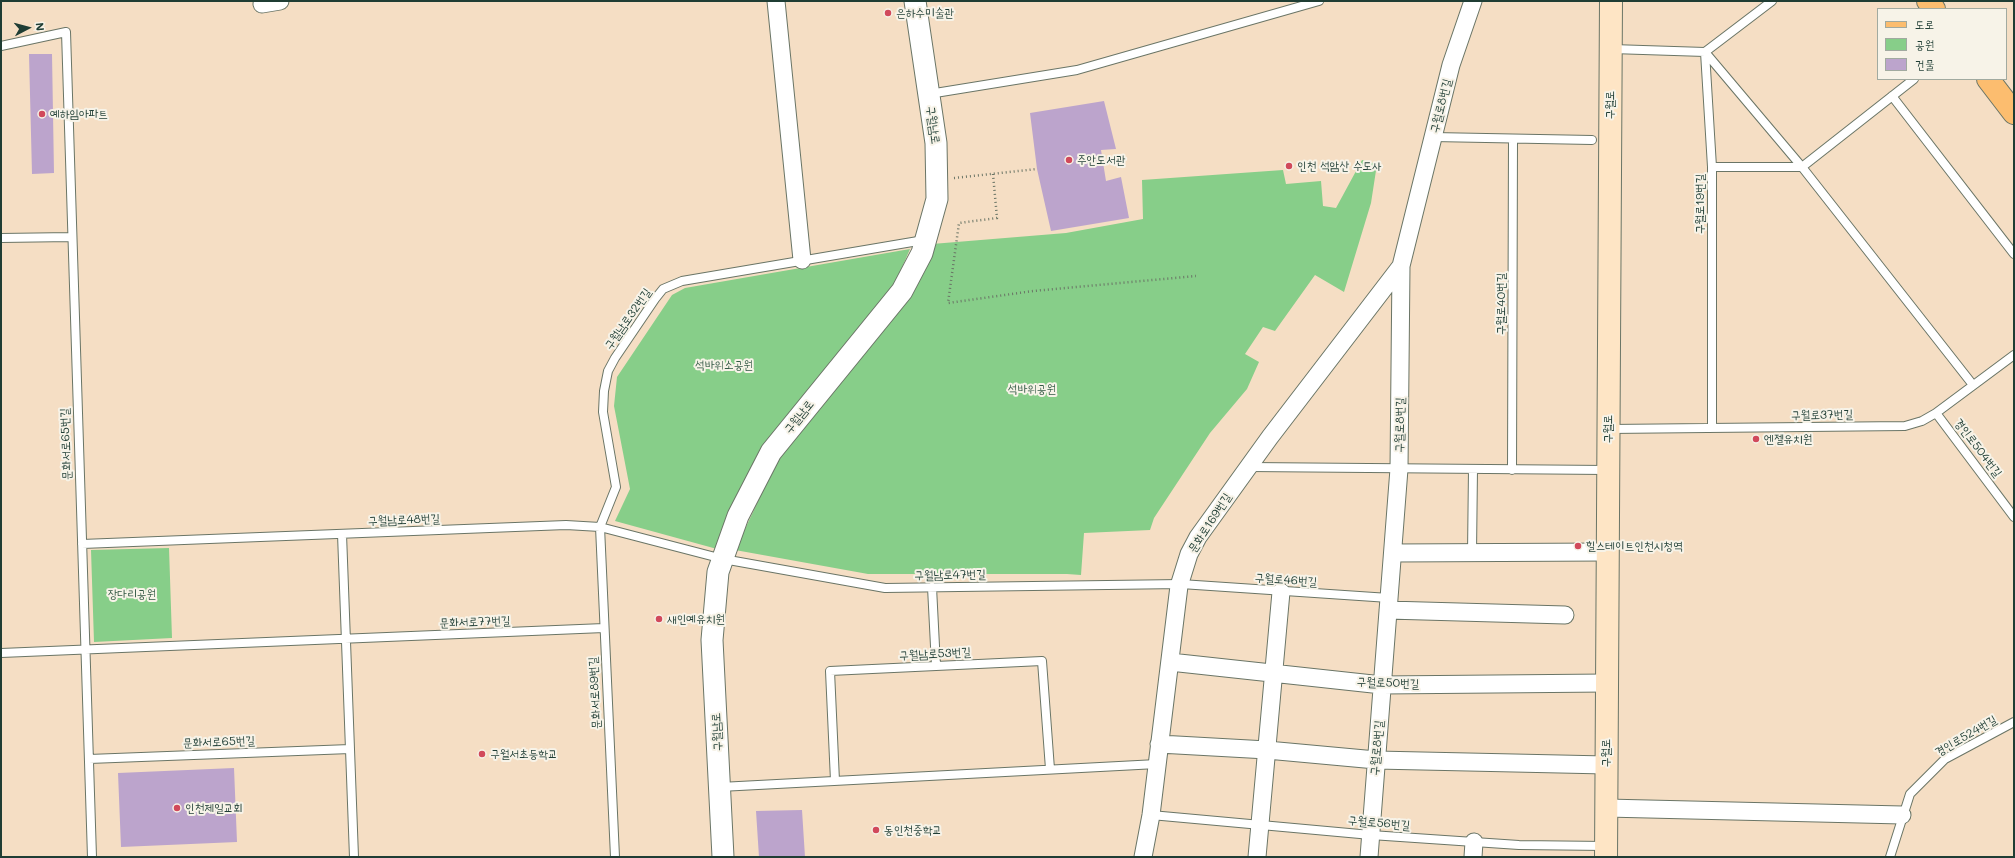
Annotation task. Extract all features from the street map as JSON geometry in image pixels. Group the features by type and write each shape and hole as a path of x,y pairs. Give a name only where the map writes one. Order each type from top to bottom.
{"main road":[{"name":"구월로","path":"1606,852 1611,1"},
{"path":"1989,80 2014,113"}],"street":[{"path":"262,2 280,1"},
{"path":"776,1 802,260"},
{"name":"구월남로","path":"723,857 712,640 718,572 738,516 771,452 902,291 922,253 937,199 937,181 936,143 916,1"},
{"name":"구월로8번길","path":"1369,857 1399,469 1401,266 1451,65 1473,1"},
{"name":"문화로169번길","path":"1143,857 1151,815 1180,584 1189,554 1198,536 1248,467 1401,266"},
{"path":"1392,553 1608,552"},
{"path":"1257,857 1281,592"},
{"path":"1389,604 1565,615"},
{"name":"구월로50번길","path":"1170,662 1382,685 1607,683"},
{"path":"1159,744 1267,750 1376,760 1606,765"},
{"path":"1606,808 1902,815"}],"lane":[{"path":"928,94 1054,75 1095,66 1319,1"},
{"path":"1611,49 1705,52 1772,1"},
{"name":"문화서로65번길","path":"1,46 66,32 71,237 92,857"},
{"path":"1705,52 1802,167 1973,385"},
{"name":"구월로19번길","path":"1705,52 1712,167 1712,428"},
{"path":"1712,167 1802,167 1913,80"},
{"path":"1892,96 2014,254"},
{"path":"1433,137 1592,140"},
{"name":"구월로40번길","path":"1512,470 1513,139"},
{"path":"1,238 71,237"},
{"name":"구월남로32번길","path":"600,527 616,487 603,412 604,391 607,377 615,358 655,298 664,289 682,281 925,240"},
{"name":"구월로37번길","path":"1608,429 1905,426 1922,421 1936,413 2014,355"},
{"name":"경인로504번길","path":"1936,413 2014,517"},
{"path":"1248,467 1608,470"},
{"path":"1472,553 1473,469"},
{"name":"구월남로48번길","path":"82,544 566,525 600,527 723,559"},
{"name":"문화서로89번길","path":"600,527 615,857"},
{"path":"342,534 354,857 350,857"},
{"name":"구월남로47번길","path":"723,559 885,588 1180,584"},
{"name":"구월로46번길","path":"1180,584 1281,592 1389,604"},
{"path":"932,587 936,666"},
{"name":"문화서로77번길","path":"346,639 604,628"},
{"path":"1,653 346,639"},
{"name":"구월남로53번길","path":"835,781 830,671 1042,661 1050,769"},
{"name":"경인로524번길","path":"1890,857 1902,815 1910,794 1945,759 2014,722"},
{"name":"문화서로65번길","path":"89,759 350,749"},
{"path":"719,787 1157,764"},
{"name":"구월로56번길","path":"1151,815 1370,835 1473,850 1519,845 1606,852"}],"path":[{"path":"937,181 1038,170"},
{"path":"992,174 997,218 958,223 948,303 1033,292 1196,276"}],"green space":[{"name":"석바위공원","path":"1362,160 1377,164 1371,203 1344,292 1315,275 1275,331 1263,327 1245,354 1259,362 1247,389 1210,433 1154,518 1150,530 1084,533 1081,575 868,574 735,550 782,451 932,244 1066,233 1143,219 1142,180 1283,170 1286,184 1321,181 1323,206 1336,208"},
{"name":"석바위소공원","path":"910,249 894,286 717,549 615,521 630,489 614,406 617,377 672,295 685,288"},
{"name":"장다리공원","path":"169,548 172,638 94,642 91,550"}],"building":[{"name":"예하임아파트","path":"29,54 52,54 54,173 32,174"},
{"name":"주안도서관","path":"1104,101 1116,149 1101,150 1106,181 1121,177 1129,218 1051,231 1037,169 1030,113"},
{"name":"인천제일교회","path":"234,768 237,842 121,847 118,773"},
{"path":"802,810 805,857 759,857 756,811"}],"place":[{"name":"은하수미술관","path":"888,13"},
{"name":"예하임아파트","path":"42,114"},
{"name":"주안도서관","path":"1069,160"},
{"name":"인천 석암산 수도사","path":"1289,166"},
{"name":"엔젤유치원","path":"1756,439"},
{"name":"힐스테이트인천시청역","path":"1578,546"},
{"name":"새인예유치원","path":"659,619"},
{"name":"구월서초등학교","path":"482,754"},
{"name":"인천제일교회","path":"177,808"},
{"name":"동인천중학교","path":"876,830"}]}
